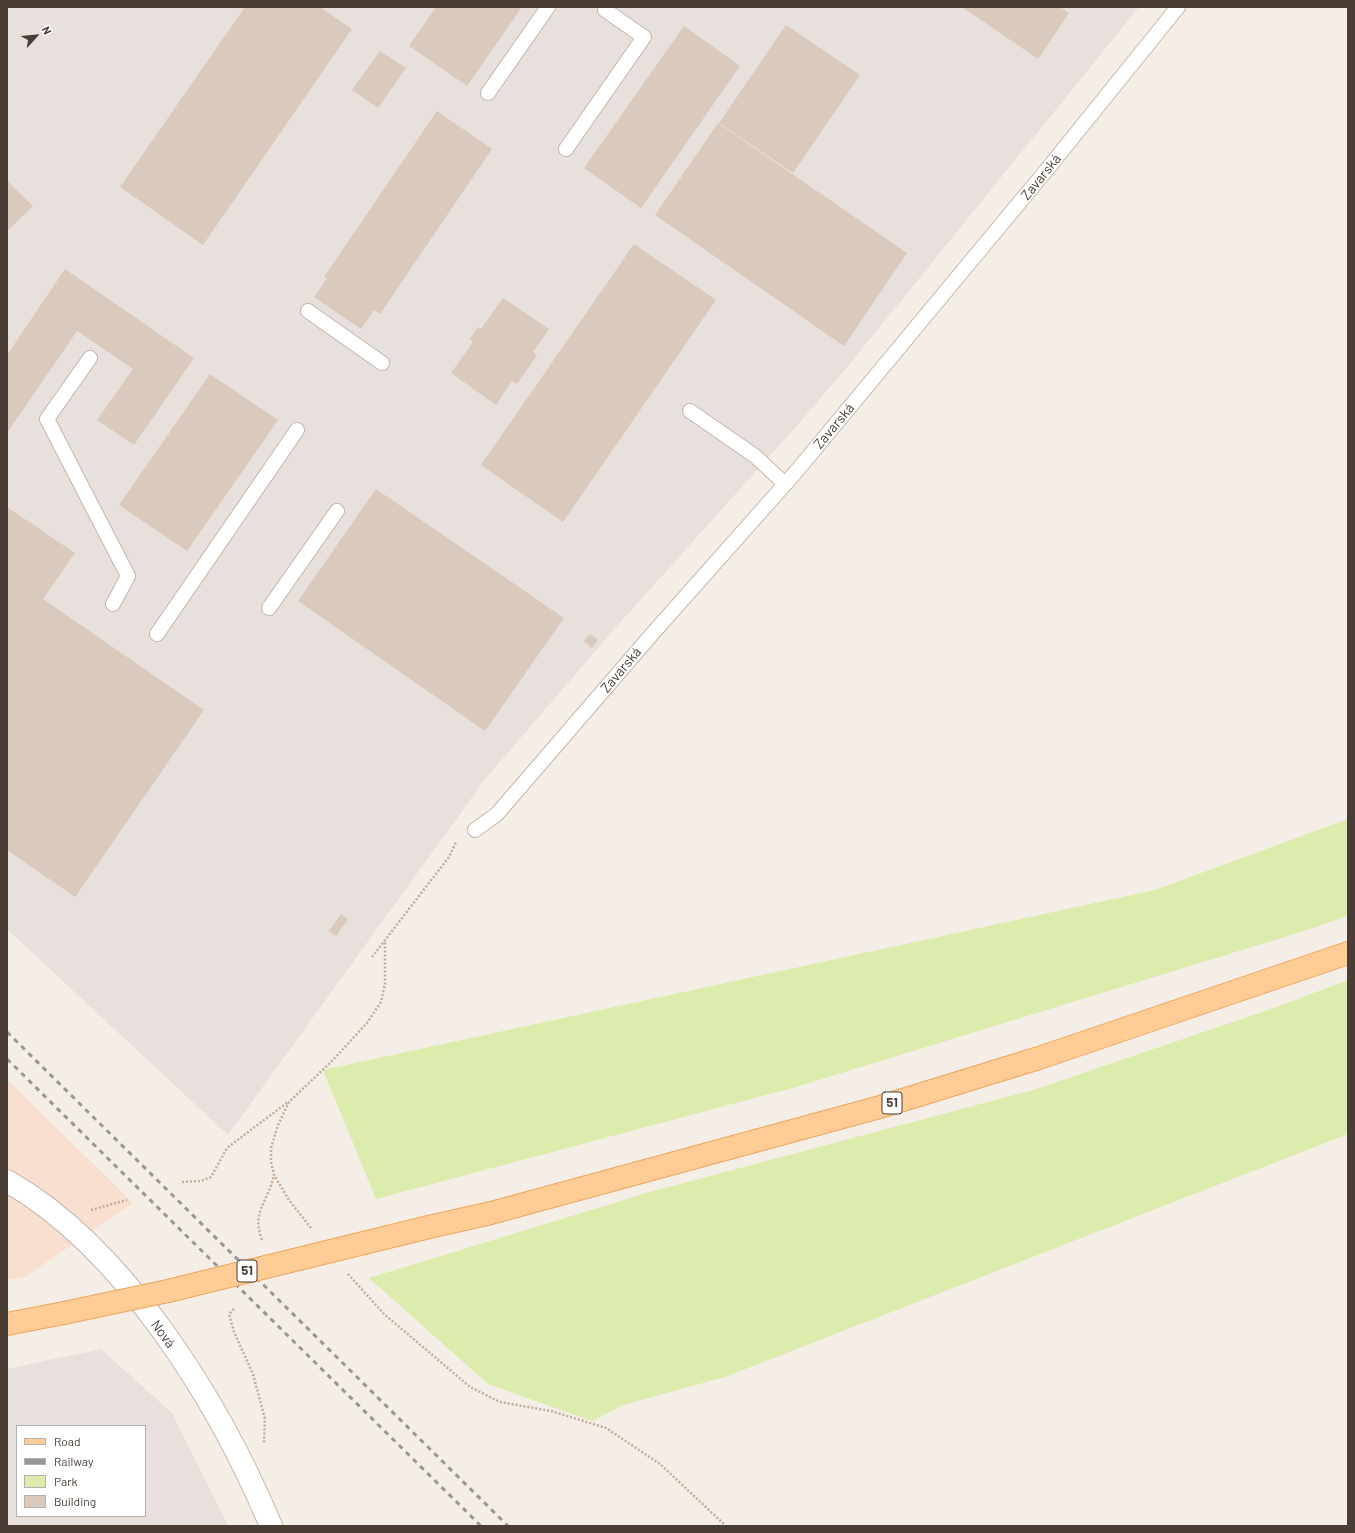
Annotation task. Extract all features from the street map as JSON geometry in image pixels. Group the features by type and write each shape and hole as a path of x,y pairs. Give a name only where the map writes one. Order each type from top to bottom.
{"main road":[{"name":"51","path":"7,1324 168,1291 429,1227 499,1212 880,1107 1039,1058 1348,953"}],"street":[{"name":"Nová","path":"7,1181 61,1217 72,1227 116,1272 159,1327 200,1389 243,1462 271,1526"}],"lane":[{"path":"488,93 548,7"},
{"name":"Zavarská","path":"475,830 498,814 653,633 786,484 1039,179 1178,7"},
{"path":"566,149 644,37 605,8"},
{"path":"308,311 382,364"},
{"path":"90,358 47,419 128,576 112,604"},
{"path":"690,411 755,456 786,484"},
{"path":"157,634 297,430"},
{"path":"269,608 337,511"}],"path":[{"path":"372,957 449,857"},
{"path":"182,1182 200,1181 211,1177 227,1148 289,1102"},
{"path":"264,1244 258,1230 258,1217 272,1186 274,1175"},
{"path":"72,1227 88,1211 127,1200"},
{"path":"234,1309 229,1314 230,1318 234,1332 253,1374 265,1419 266,1432 263,1439 265,1450 243,1462"},
{"path":"606,1428 660,1464 726,1526"}],"shaded area":[{"path":"7,7 1139,7 849,365 794,429 617,626 486,778 228,1135 7,929"},
{"path":"7,1079 133,1203 25,1277 7,1280"},
{"path":"101,1349 172,1413 228,1526 7,1526 7,1369"}],"green space":[{"path":"1348,819 1348,915 1317,927 796,1087 376,1199 323,1070 1155,890"},
{"path":"1348,980 1348,1134 725,1377 623,1405 592,1421 488,1384 369,1278 650,1192 1033,1090 1274,1008"}],"building":[{"path":"245,7 320,7 352,29 203,245 120,187"},
{"path":"436,7 522,7 467,86 409,46"},
{"path":"962,7 1060,7 1069,13 1038,59"},
{"path":"786,25 860,75 793,173 719,123"},
{"path":"684,26 740,66 641,208 584,168"},
{"path":"380,51 406,68 378,108 352,90"},
{"path":"437,111 492,149 380,314 374,310 361,329 314,297 327,278 324,277"},
{"path":"718,123 907,253 844,346 655,215"},
{"path":"7,181 33,206 7,231"},
{"path":"634,244 716,300 563,522 481,465"},
{"path":"65,269 194,358 134,445 97,420 133,369 77,331 7,433 7,355"},
{"path":"503,298 549,329 533,352 537,355 517,384 512,381 496,405 451,373 473,342 470,339 478,327 481,329"},
{"path":"210,374 278,420 187,551 119,505"},
{"path":"376,489 564,618 485,731 298,601"},
{"path":"7,507 75,553 43,599 204,710 75,897 7,850"},
{"path":"590,634 598,640 592,648 584,641"},
{"path":"341,914 348,919 336,936 329,931"}],"railway":[{"path":"7,1032 508,1526"},
{"path":"7,1059 481,1526"}]}
